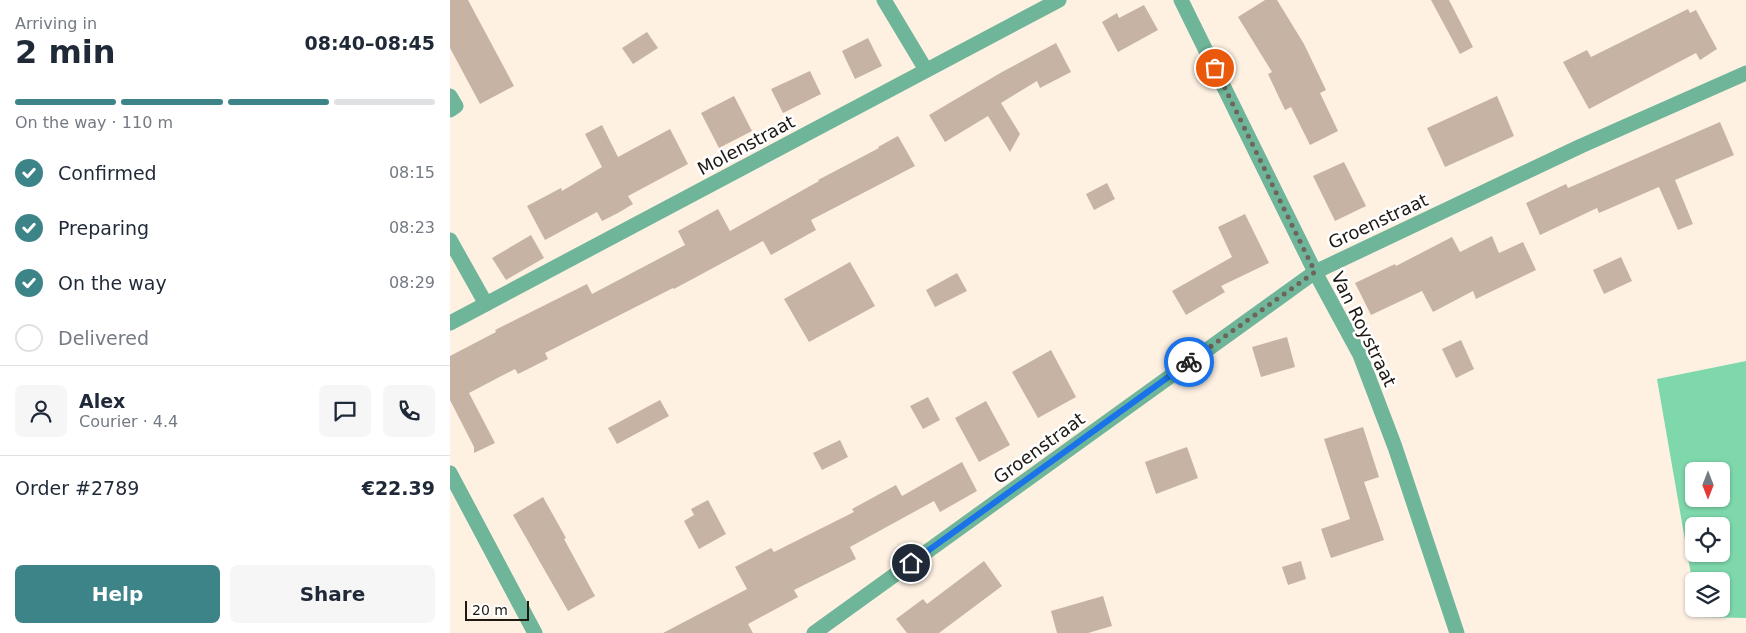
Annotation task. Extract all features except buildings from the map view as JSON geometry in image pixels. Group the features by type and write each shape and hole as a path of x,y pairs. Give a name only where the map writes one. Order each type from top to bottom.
{"street":[{"path":"884,0 926,70"},
{"name":"Molenstraat","path":"450,324 1059,0"},
{"name":"Van Roystraat","path":"1181,0 1315,272 1360,355 1395,447 1457,633"},
{"name":"Groenstraat","path":"814,633 1315,272 1581,146 1746,73"},
{"path":"450,96 456,106 450,110"},
{"path":"450,240 486,304"},
{"path":"450,473 534,633"}],"green space":[{"path":"1746,361 1746,618 1698,617 1730,617 1730,572 1691,572 1689,562 1730,562 1730,517 1685,517 1685,540 1657,379"}],"way so far":[{"path":"1189,362 1315,272 1215,68"}],"route":[{"path":"911,563 1189,362"}]}
